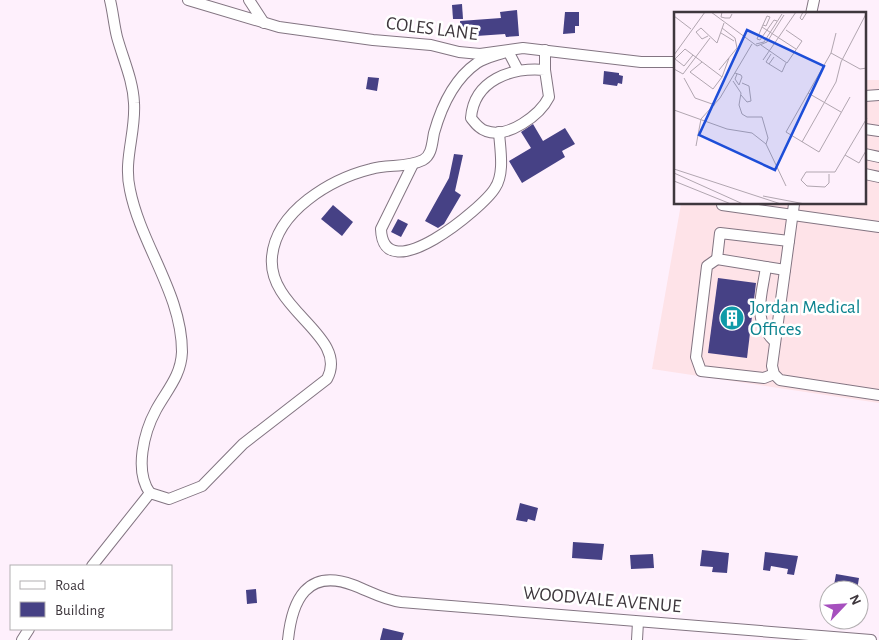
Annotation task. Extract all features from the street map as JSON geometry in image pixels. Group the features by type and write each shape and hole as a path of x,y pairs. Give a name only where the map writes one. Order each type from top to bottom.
{"street":[{"path":"110,0 117,37 134,94 127,164 130,190 138,217 172,304 181,342 178,374 154,415 145,442 142,470 144,483 150,493 169,499 202,486 244,444 327,380 333,366 331,355 314,330 285,300 276,285 272,266 276,241 294,214 315,194 330,185 371,168 413,164 429,155 442,111 462,77 478,62 508,52 518,70"},
{"name":"COLES LANE","path":"188,0 264,23 319,34 431,45 459,52 480,54 508,52 523,48 641,62 674,62"},
{"path":"249,0 264,23"},
{"path":"545,50 545,70 549,97 544,106 518,125 499,132 487,132 478,127 471,118 472,104 488,85 502,75 518,70 545,70"},
{"path":"866,96 879,95"},
{"path":"866,129 879,131"},
{"path":"413,164 381,228 381,237 388,246 403,252 432,241 473,210 495,189 500,176 499,132"},
{"path":"866,154 879,156"},
{"path":"866,174 879,177"},
{"path":"722,205 794,209 879,227"},
{"path":"794,209 772,366 774,374 780,380 879,394"},
{"path":"717,259 720,233 789,241"},
{"path":"774,374 764,378 701,370 696,357 707,266 717,259 785,270"},
{"path":"766,267 760,318 766,334 775,342"},
{"path":"93,565 150,493"},
{"name":"WOODVALE AVENUE","path":"288,640 292,614 301,594 315,583 334,580 401,602 871,640"},
{"path":"637,640 638,622"}],"shaded area":[{"path":"866,80 879,80 879,403 652,369 681,205 866,205"}],"building":[{"path":"462,4 463,19 453,19 452,5"},
{"path":"517,10 519,36 506,37 505,34 462,37 460,21 501,18 500,12"},
{"path":"565,12 579,12 579,26 575,26 575,33 563,34"},
{"path":"604,71 619,73 619,75 623,76 622,84 618,83 617,86 603,84"},
{"path":"368,77 379,78 377,91 366,89"},
{"path":"533,124 543,141 565,128 575,144 562,151 565,157 522,183 509,161 531,148 521,132"},
{"path":"454,154 463,155 455,191 461,195 444,224 438,228 425,221 449,178"},
{"path":"333,205 353,222 342,236 321,219"},
{"path":"398,219 408,224 401,237 391,232"},
{"name":"Jordan Medical Offices","path":"718,278 756,283 747,358 708,353"},
{"path":"520,503 538,508 535,521 528,519 527,522 516,520"},
{"path":"573,542 604,544 602,560 572,558"},
{"path":"702,550 729,553 727,573 712,572 713,567 700,566"},
{"path":"765,552 798,556 794,575 787,574 788,569 771,566 770,571 763,570"},
{"path":"653,554 654,568 631,569 630,555"},
{"path":"836,574 859,578 859,580 835,580"},
{"path":"256,589 257,603 247,604 246,590"},
{"path":"383,628 404,633 402,640 380,640"}],"place":[{"name":"Jordan Medical Offices","path":"732,318"}]}
